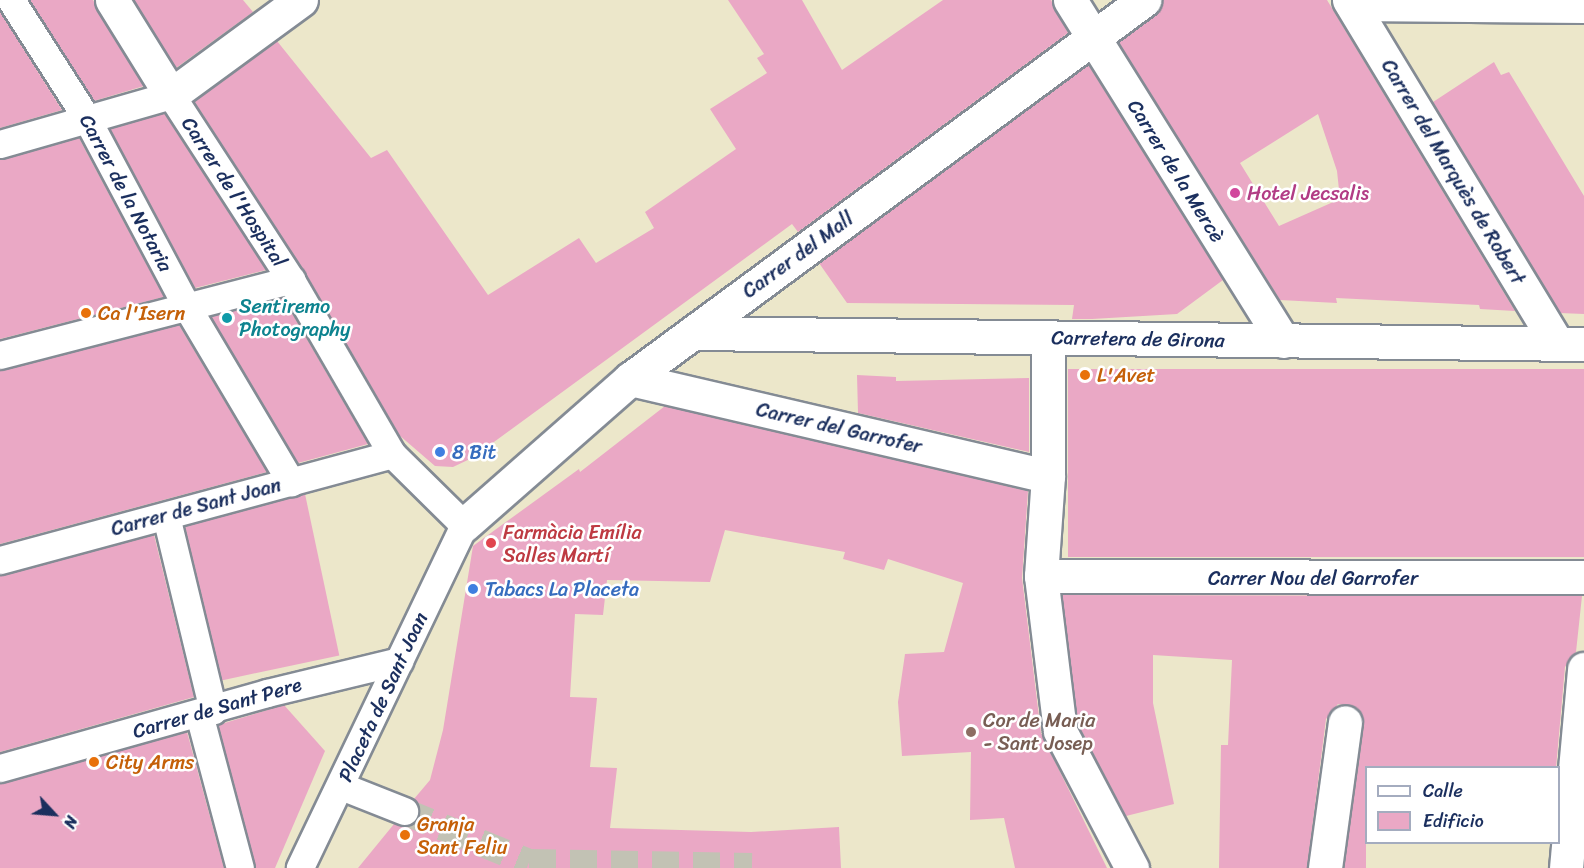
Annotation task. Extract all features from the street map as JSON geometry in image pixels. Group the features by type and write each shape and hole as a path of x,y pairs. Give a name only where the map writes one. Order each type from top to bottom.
{"street":[{"name":"Carrer de la Notaria","path":"11,0 87,119 187,307 291,482"},
{"name":"Carrer de l'Hospital","path":"111,0 291,280 392,454 464,525"},
{"path":"0,144 171,95 301,0"},
{"name":"Carrer de la Mercè","path":"1070,0 1283,341"},
{"name":"Carrer del Mall","path":"464,525 630,379 1144,0"},
{"path":"1350,2 1584,6"},
{"name":"Carrer del Marquès de Robert","path":"1350,2 1571,344"},
{"path":"0,356 291,280"},
{"name":"Carretera de Girona","path":"693,333 1571,344"},
{"path":"1048,338 1048,477 1041,576 1060,731 1132,868"},
{"name":"Carrer del Garrofer","path":"630,379 1048,477"},
{"name":"Carrer de Sant Joan","path":"0,560 392,454"},
{"path":"166,516 240,868"},
{"name":"Placeta de Sant Joan","path":"300,868 464,525"},
{"name":"Carrer Nou del Garrofer","path":"1041,576 1584,577"},
{"name":"Carrer de Sant Pere","path":"0,768 399,661"},
{"path":"1566,868 1584,669"},
{"path":"1325,868 1345,722"},
{"path":"341,786 404,811"}],"building":[{"path":"30,0 93,0 144,86 94,101"},
{"path":"134,0 243,0 253,12 176,68"},
{"path":"728,0 802,0 842,70 943,0 1051,0 1068,33 798,232 792,224 472,458 453,467 435,466 399,435 304,271 194,101 277,41 371,158 387,150 488,295 579,238 596,263 654,228 645,212 736,149 710,109 767,73 757,58 764,54"},
{"path":"1162,0 1327,0 1515,311 1480,309 1479,305 1336,298 1337,303 1280,300 1118,42 1156,15","holes":["1318,114 1337,171 1340,199 1279,226 1240,163"]},
{"path":"0,12 62,110 0,128"},
{"path":"1494,62 1501,75 1509,72 1584,196 1584,314 1560,313 1433,102"},
{"path":"1088,64 1223,280 1177,314 1072,319 1074,305 847,303 819,263"},
{"path":"164,113 266,270 195,288 110,129"},
{"path":"79,138 164,297 0,339 0,159"},
{"path":"283,298 368,444 298,463 211,317"},
{"path":"179,325 267,472 0,544 0,370"},
{"path":"1068,369 1584,369 1584,557 1068,557"},
{"path":"857,375 896,377 896,381 1029,378 1029,452 858,413"},
{"path":"665,406 1028,491 1022,578 1041,733 1107,868 1015,868 1004,818 970,820 971,752 902,756 898,702 905,654 944,652 963,583 888,559 884,570 843,559 845,552 725,530 710,582 607,580 603,615 575,614 570,697 597,698 590,767 617,768 610,828 751,832 839,827 841,868 358,868 394,824 407,826 419,816 414,799 430,780 443,730 473,546 579,469 580,472"},
{"path":"305,494 339,655 218,681 184,520"},
{"path":"154,535 194,697 0,752 0,575"},
{"path":"1062,595 1582,596 1576,652 1565,667 1556,766 1365,766 1366,868 1344,868 1364,724 1357,708 1338,704 1326,719 1307,868 1219,868 1221,745 1228,745 1232,660 1153,655 1153,703 1174,804 1126,816 1078,725"},
{"path":"284,705 325,751 275,868 255,868 218,725"},
{"path":"187,732 224,868 0,868 0,783"}],"tunnel":[{"path":"404,811 529,862 752,866"}],"place":[{"name":"Hotel Jecsalis","path":"1235,193"},
{"name":"Ca l'Isern","path":"86,313"},
{"name":"Sentiremo Photography","path":"227,318"},
{"name":"L'Avet","path":"1085,375"},
{"name":"8 Bit","path":"440,452"},
{"name":"Farmàcia Emília Salles Martí","path":"491,543"},
{"name":"Tabacs La Placeta","path":"473,589"},
{"name":"Cor de Maria - Sant Josep","path":"971,732"},
{"name":"City Arms","path":"94,762"},
{"name":"Granja Sant Feliu","path":"405,835"}]}
